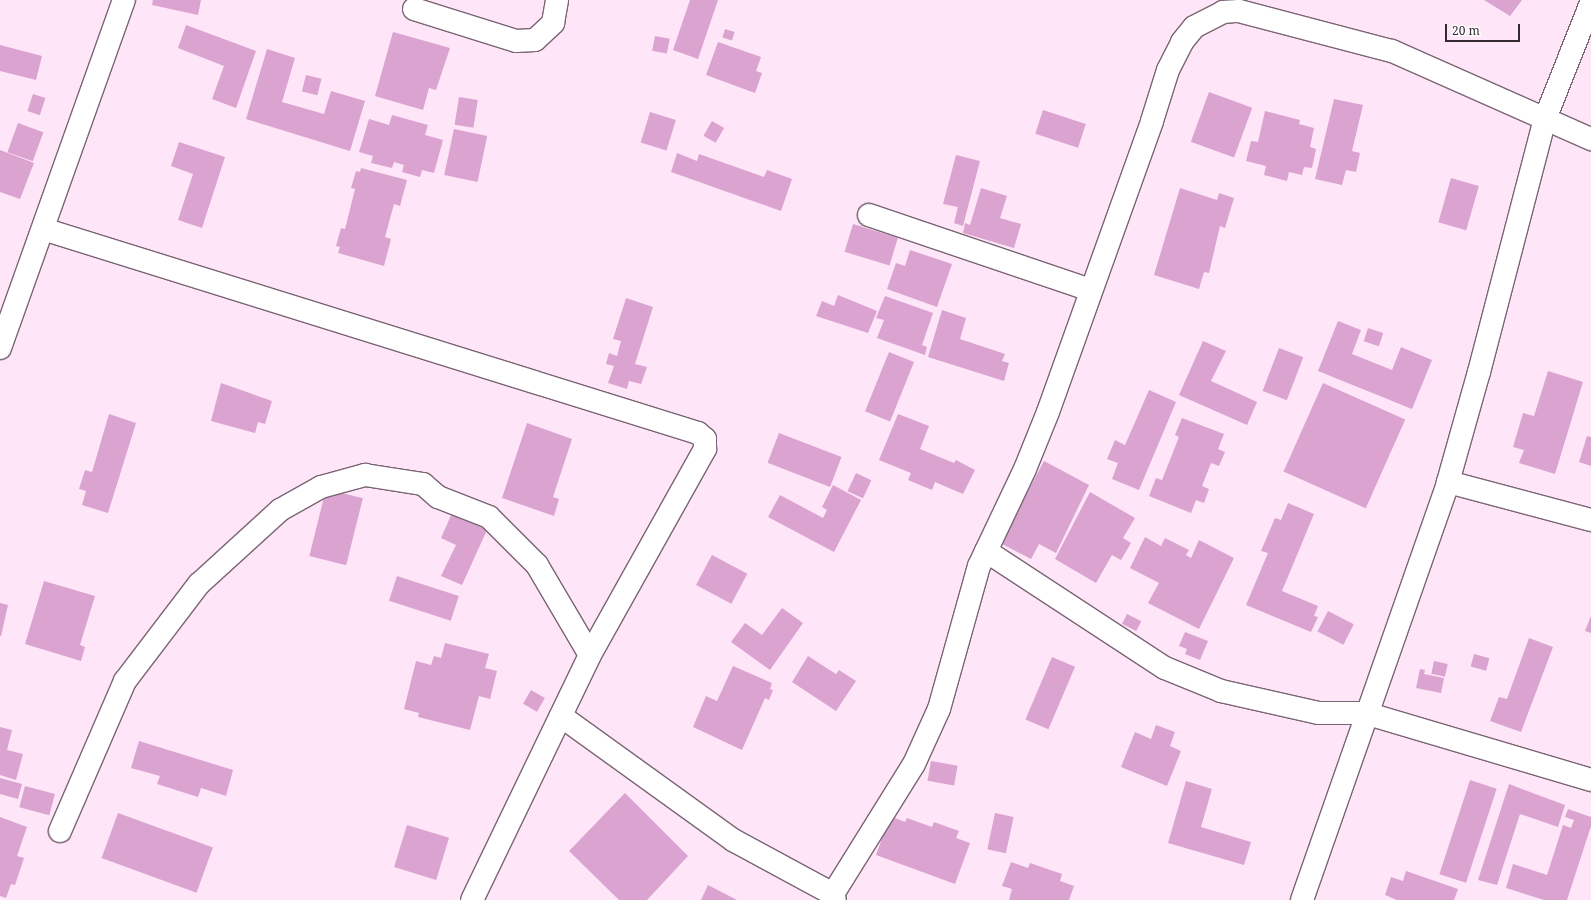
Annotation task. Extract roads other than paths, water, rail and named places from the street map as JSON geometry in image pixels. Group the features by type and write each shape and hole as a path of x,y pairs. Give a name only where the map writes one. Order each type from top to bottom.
{"street":[{"path":"0,348 124,0"},
{"path":"414,9 516,41 535,40 553,23 557,0"},
{"path":"1302,900 1365,713 1448,482 1480,372 1545,119 1591,3"},
{"path":"561,716 733,840 834,897 914,764 939,709 986,551 1037,441 1152,122 1168,70 1182,42 1194,27 1223,12 1239,11 1392,51 1591,138"},
{"path":"869,215 1092,290"},
{"path":"43,229 698,433 705,439 705,449 590,655 472,900"},
{"path":"60,831 125,681 199,584 280,510 321,487 365,475 423,484 438,497 488,518 536,565 590,655"},
{"path":"1448,482 1591,520"},
{"path":"986,551 1172,671 1221,691 1319,713 1365,713 1591,780"}]}
